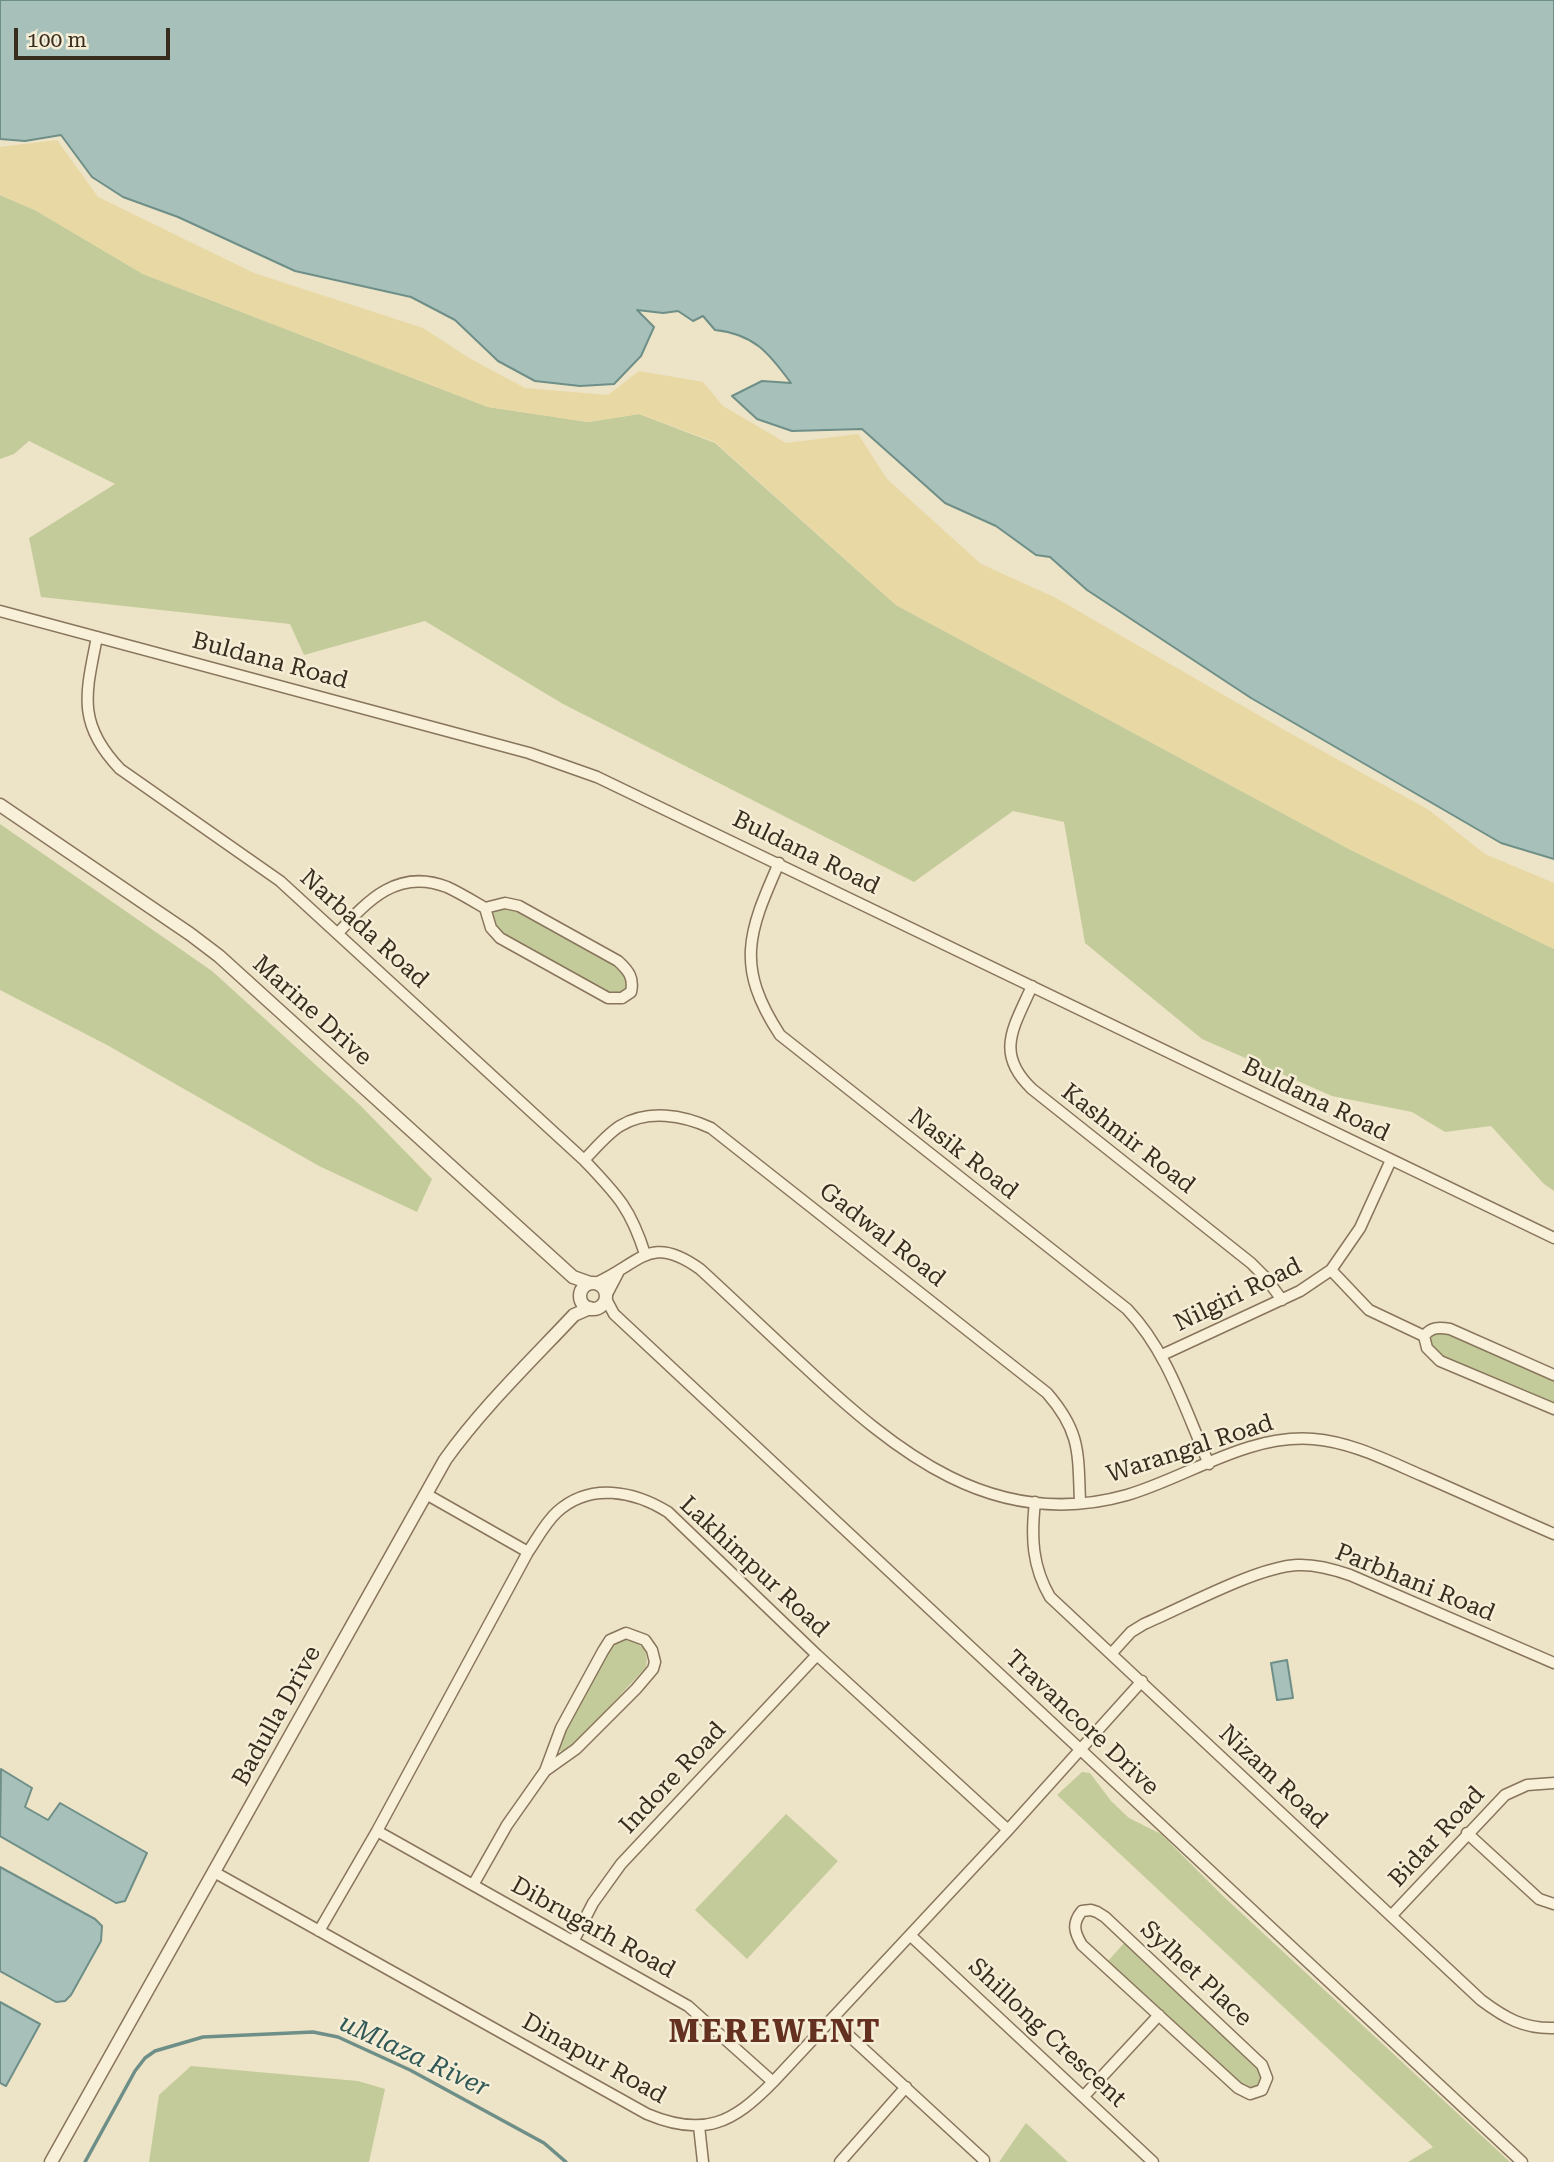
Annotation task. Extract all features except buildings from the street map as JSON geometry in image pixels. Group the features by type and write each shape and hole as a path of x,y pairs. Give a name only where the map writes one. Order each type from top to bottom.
{"street":[{"name":"Buldana Road","path":"0,611 529,753 597,777 1554,1238"},
{"name":"Narbada Road","path":"97,637 87,688 88,713 93,733 105,753 120,769 280,881 339,932 584,1160 621,1200 631,1216 645,1254"},
{"name":"Marine Drive","path":"0,805 190,934 235,970 587,1289"},
{"name":"Nasik Road","path":"779,863 754,921 751,950 752,973 757,994 780,1035 1127,1309 1151,1336 1162,1355 1209,1464"},
{"path":"339,932 378,894 390,887 431,883 447,888 485,908 505,903 519,906 618,961 629,972 633,982 631,992 624,997 608,998 500,938 491,928 485,908"},
{"name":"Kashmir Road","path":"1032,986 1009,1040 1012,1065 1019,1077 1251,1262 1282,1300"},
{"name":"Gadwal Road","path":"584,1160 620,1126 642,1118 677,1116 695,1120 711,1128 1047,1393 1064,1413 1074,1433 1078,1454 1080,1502"},
{"name":"Nilgiri Road","path":"1162,1355 1282,1300 1318,1281 1331,1270 1360,1228 1391,1160"},
{"name":"Warangal Road","path":"645,1254 662,1251 674,1253 700,1269 851,1410 907,1454 926,1466 974,1488 999,1496 1035,1502 1080,1502 1127,1495 1252,1446 1315,1439 1361,1449 1554,1534"},
{"path":"600,1303 582,1302 587,1289 618,1273 645,1254"},
{"path":"1331,1270 1369,1310 1424,1336"},
{"path":"600,1303 618,1273"},
{"path":"587,1289 601,1286 600,1303"},
{"name":"Badulla Drive","path":"51,2162 445,1460 463,1435 574,1315 587,1289"},
{"name":"Badulla Drive","path":"574,1315 600,1303"},
{"name":"Travancore Drive","path":"600,1303 1522,2162"},
{"path":"1554,1375 1450,1329 1428,1330 1424,1336 1427,1348 1440,1361 1554,1409"},
{"name":"Lakhimpur Road","path":"319,1931 377,1831 528,1552 557,1512 583,1496 620,1492 637,1496 668,1513 817,1655 1008,1830"},
{"path":"426,1494 528,1552"},
{"name":"Nizam Road","path":"1035,1502 1033,1546 1040,1580 1050,1597 1482,2000 1517,2024 1554,2028"},
{"name":"Parbhani Road","path":"1111,1654 1131,1632 1144,1624 1253,1576 1295,1565 1330,1568 1350,1575 1554,1663"},
{"path":"473,1885 507,1825 545,1771 561,1728 610,1640 626,1633 645,1640 652,1650 655,1662 649,1675 576,1749 545,1771"},
{"name":"Indore Road","path":"574,1940 593,1903 621,1864 817,1655"},
{"name":"Dinapur Road","path":"214,1872 648,2114 668,2123 699,2126 716,2123 749,2107 774,2082 911,1936 1142,1681"},
{"name":"Bidar Road","path":"1392,1915 1505,1795 1527,1785 1554,1783"},
{"name":"Dibrugarh Road","path":"377,1831 688,2006 774,2082"},
{"path":"1467,1833 1539,1899 1554,1904"},
{"name":"Sylhet Place","path":"1082,1911 1097,1912 1105,1917 1262,2065 1267,2078 1262,2090 1250,2094 1238,2088 1159,2015 1082,1945 1074,1930 1082,1911"},
{"name":"Shillong Crescent","path":"911,1936 1153,2162"},
{"path":"1084,2096 1159,2015"},
{"path":"832,2020 984,2160"},
{"path":"840,2162 906,2087"},
{"path":"699,2126 703,2162"}],"green space":[{"path":"0,195 35,210 143,274 488,407 588,422 639,414 715,443 896,605 1351,850 1554,949 1554,1191 1544,1184 1491,1126 1445,1132 1412,1112 1332,1096 1202,1039 1085,943 1064,822 1013,811 914,882 563,704 425,621 304,655 290,624 41,597 29,538 115,484 29,441 14,454 0,459"},
{"path":"0,824 212,971 360,1105 432,1179 417,1212 319,1166 107,1045 0,990"},
{"path":"512,907 628,972 626,992 612,996 498,932 492,915 494,911"},
{"path":"1443,1331 1554,1377 1554,1406 1448,1360 1434,1349 1431,1342 1434,1333"},
{"path":"625,1637 643,1648 647,1656 646,1667 581,1738 565,1752 560,1751 561,1736 613,1644"},
{"path":"1082,1772 1090,1773 1111,1801 1129,1818 1161,1834 1223,1896 1510,2162 1408,2162 1433,2147 1057,1795"},
{"path":"786,1814 838,1861 747,1959 695,1910"},
{"path":"1125,1942 1259,2066 1263,2076 1258,2086 1250,2089 1244,2087 1108,1961"},
{"path":"191,2066 358,2081 385,2089 369,2162 149,2162 159,2095"},
{"path":"1026,2123 1068,2162 999,2162"}],"sand":[{"path":"57,140 98,197 254,273 423,328 469,358 525,388 608,395 639,371 703,382 723,406 786,443 858,434 887,479 981,564 1054,597 1429,810 1485,854 1554,883 1554,949 1351,850 896,605 715,442 639,414 588,422 488,407 143,274 35,210 0,195 0,147"}],"water":[{"path":"0,0 1554,0 1554,859 1501,843 1251,698 1087,590 1050,557 1036,555 996,526 945,503 862,429 792,431 757,419 732,396 762,381 791,383 759,347 740,336 715,330 703,316 693,321 678,311 663,313 637,310 654,327 641,356 614,384 580,386 535,381 498,361 455,320 411,297 295,271 178,217 123,197 92,177 61,135 25,141 0,139"},
{"path":"1287,1660 1293,1698 1277,1700 1271,1663"},
{"path":"1,1769 32,1788 25,1807 48,1820 60,1803 147,1853 125,1901 116,1903 0,1836"},
{"path":"0,1867 95,1919 102,1926 101,1941 65,2001 56,2002 0,1971"},
{"path":"0,2002 40,2024 6,2086 0,2083"}],"waterway":[{"name":"uMlaza River","path":"85,2162 135,2071 145,2058 155,2051 203,2037 313,2032 338,2037 410,2070 544,2143 566,2162"}],"district":[{"name":"MEREWENT","path":"775,2033"}]}
